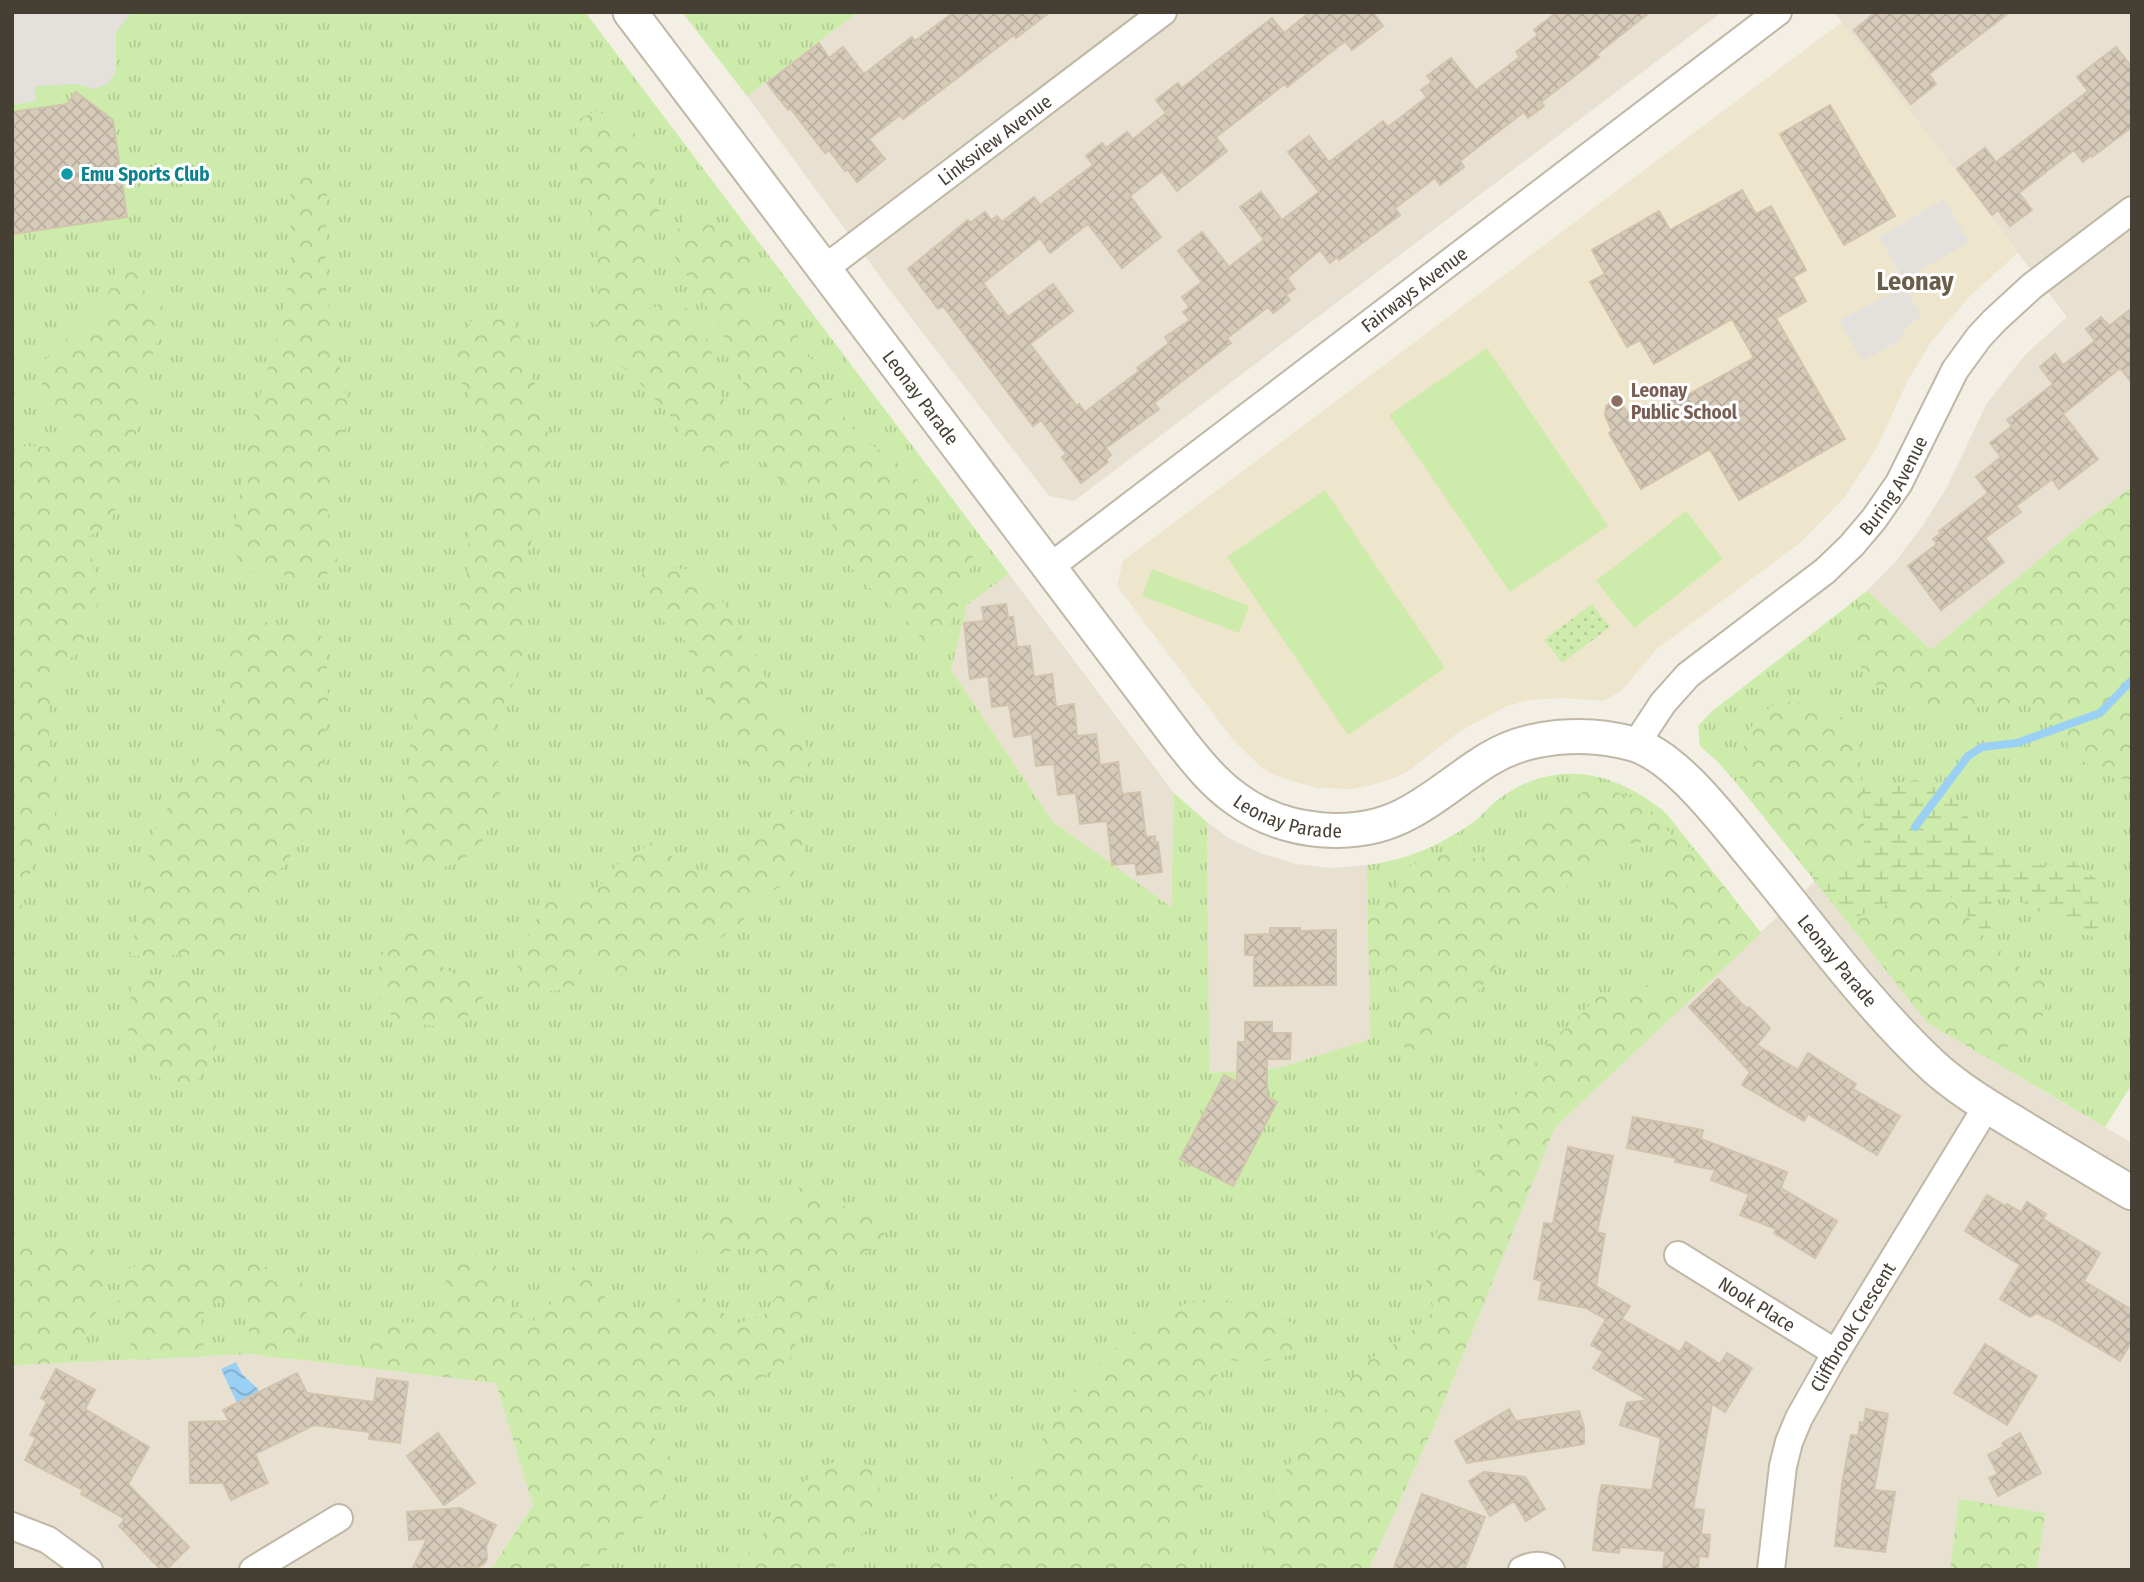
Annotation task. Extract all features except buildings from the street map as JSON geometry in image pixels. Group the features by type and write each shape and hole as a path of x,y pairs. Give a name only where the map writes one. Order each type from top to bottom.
{"street":[{"name":"Leonay Parade","path":"630,12 1204,770 1237,800 1281,821 1312,828 1339,830 1373,826 1408,814 1491,757 1518,746 1568,736 1604,738 1636,744 1660,758 1705,799 1886,1017 1933,1065 1987,1106 2132,1193"},
{"name":"Linksview Avenue","path":"824,269 1164,12"},
{"name":"Fairways Avenue","path":"1050,566 1778,12"},
{"name":"Buring Avenue","path":"1636,744 1663,703 1688,675 1825,571 1874,519 1909,464 1955,370 1979,337 2032,286 2132,210"},
{"name":"Cliffbrook Crescent","path":"1771,1570 1778,1499 1789,1442 1799,1418 1987,1106"},
{"name":"Nook Place","path":"1678,1255 1836,1353"},
{"path":"253,1570 339,1518"},
{"path":"12,1526 48,1540 89,1570"},
{"path":"1522,1570 1534,1565 1551,1570"}],"shaded area":[{"path":"15,12 132,12 116,32 116,71 108,84 93,89 76,84 35,86 36,101 12,105 12,17"},
{"path":"858,12 1722,12 1074,501 1049,496 892,293 747,96"},
{"path":"1834,12 2132,12 2132,487 2083,523 1931,650 1867,591 1896,561 1921,528 1947,487 1987,403 2025,355 2067,317"},
{"name":"Leonay Public School","path":"1842,22 2018,253 1970,296 1931,342 1907,382 1876,449 1844,498 1801,542 1657,649 1622,690 1604,701 1561,698 1530,700 1507,706 1460,731 1411,769 1397,777 1368,786 1352,789 1317,788 1276,776 1261,767 1233,740 1117,586 1123,561"},
{"path":"1944,199 1969,242 1904,280 1879,237"},
{"path":"1903,284 1922,317 1908,325 1899,341 1862,361 1839,320"},
{"path":"1009,574 1174,793 1171,908 1052,821 951,670 967,605"},
{"path":"1207,822 1230,839 1263,854 1296,864 1333,868 1367,865 1371,1039 1279,1068 1208,1073"},
{"path":"1815,881 1928,1023 2132,1143 2132,1570 1368,1570 1434,1426 1555,1127"},
{"path":"249,1354 496,1382 533,1505 491,1570 12,1570 12,1365"}],"green space":[{"path":"15,12 585,12 1009,574 967,605 951,670 1052,821 1171,907 1174,793 1207,822 1209,1073 1279,1068 1370,1039 1367,865 1409,856 1429,848 1475,821 1499,799 1520,786 1563,774 1585,774 1606,779 1627,787 1666,813 1761,933 1555,1127 1434,1426 1368,1570 491,1570 533,1505 496,1382 249,1354 12,1365 12,17"},
{"path":"682,12 858,12 747,96"},
{"path":"597,111 626,126 648,145 660,209 648,237 651,311 672,292 698,322 712,353 717,388 732,413 736,435 726,473 695,456 669,414 610,356 595,320 598,261 592,221 579,178 576,120"},
{"path":"312,162 327,185 325,279 331,324 349,410 325,499 337,561 317,587 288,575 246,571 231,547 253,420 278,334 291,271 291,179"},
{"path":"685,216 717,227 753,259 749,309 764,318 783,313 810,356 831,398 857,435 891,458 918,482 926,509 929,547 956,538 973,557 964,592 945,635 924,659 919,634 870,589 836,544 828,504 785,483 770,471 760,456 746,392 732,354 703,300 669,249"},
{"path":"136,267 147,299 164,297 157,340 140,396 132,470 108,527 89,536 98,603 82,644 51,683 48,727 54,771 55,817 23,889 20,932 12,948 12,446 63,447 83,423 42,400 42,362 103,310 116,269"},
{"path":"512,317 547,426 552,476 522,571 520,609 529,648 489,736 499,766 500,801 479,850 446,867 420,860 404,842 411,734 420,674 438,639 458,615 468,567 469,527 487,448 473,403 450,361 471,321"},
{"path":"1487,348 1608,526 1510,592 1389,415"},
{"path":"2132,487 2132,1084 2105,1127 1928,1023 1739,786 1700,746 1698,726 1711,712 1867,591 1931,650 2083,523"},
{"path":"2132,487 2132,780 2114,778 2076,758 2060,731 2023,702 1981,706 1939,716 1915,695 1870,683 1848,645 1860,596 1867,591 1931,650 2083,523"},
{"path":"1325,490 1445,668 1348,735 1227,557"},
{"path":"1686,511 1723,559 1634,628 1596,581"},
{"path":"656,564 689,570 718,594 740,633 761,661 772,706 804,736 813,772 786,785 750,769 717,729 685,641 650,609 641,575"},
{"path":"1152,569 1249,606 1239,633 1142,596"},
{"path":"1592,604 1610,627 1562,663 1544,640"},
{"path":"255,616 279,629 301,628 326,638 328,700 322,785 305,837 274,878 251,900 238,942 219,963 194,955 130,956 144,892 151,837 177,792 214,740 224,692 230,642"},
{"path":"1782,701 1817,705 1851,722 1859,745 1865,839 1855,862 1828,872 1806,869 1739,786 1744,747 1750,729 1762,713"},
{"path":"1916,780 1951,794 1995,854 2023,866 2055,865 2071,860 2099,881 2101,926 2094,937 2075,931 2024,903 1996,896 1988,915 1996,947 1979,931 1959,903 1945,895 1917,894 1902,898 1848,922 1806,869 1828,872 1855,862 1865,839 1862,788"},
{"path":"1593,782 1636,800 1676,839 1698,853 1761,933 1711,980 1689,973 1676,954 1678,927 1661,877 1664,847 1644,842 1616,845 1601,862 1564,888 1496,967 1431,1050 1405,1049 1400,1017 1401,994 1369,957 1368,916 1396,892 1404,868 1439,855 1463,841 1475,859 1511,851 1520,832 1559,811"},
{"path":"795,810 805,852 790,881 763,896 739,925 702,951 681,958 650,962 612,978 597,962 581,962 577,985 555,991 530,991 513,958 527,939 551,889 566,900 593,893 619,863 653,842 683,865 707,878 732,863 772,814"},
{"path":"1933,892 1957,901 1984,937 2025,972 2051,985 2041,1022 2021,1041 1984,1056 1928,1023 1848,922 1889,903"},
{"path":"414,921 439,931 434,962 456,975 489,976 479,1012 433,1026 395,1020 373,988 385,946 398,924"},
{"path":"172,975 202,979 218,1003 219,1031 212,1064 194,1083 166,1081 140,1067 128,1035 131,986 145,979"},
{"path":"1640,986 1667,988 1682,1007 1555,1127 1434,1426 1368,1570 1261,1570 1270,1497 1299,1448 1340,1389 1370,1359 1401,1340 1434,1311 1426,1281 1437,1232 1465,1198 1490,1141 1549,1042 1579,1017 1595,999 1614,990"},
{"path":"799,1187 853,1209 883,1207 893,1225 867,1252 844,1262 816,1300 789,1361 738,1390 707,1402 676,1402 651,1414 648,1433 668,1450 675,1474 657,1504 585,1570 491,1570 533,1505 496,1383 360,1367 368,1340 392,1323 419,1322 438,1300 455,1259 469,1250 499,1268 513,1310 532,1322 557,1298 573,1266 587,1260 614,1312 657,1306 697,1291 739,1323 765,1314 778,1294 762,1258 746,1247 698,1260 693,1230 724,1208 753,1214 784,1208"},
{"path":"58,1238 89,1243 100,1259 107,1278 95,1316 67,1363 12,1365 12,1249 39,1240"},
{"path":"169,1256 205,1264 242,1259 262,1264 274,1282 301,1280 309,1302 290,1359 262,1356 252,1340 243,1314 230,1302 207,1303 201,1330 208,1356 137,1360 126,1334 118,1303 130,1268"},
{"path":"1198,1299 1241,1304 1297,1325 1292,1355 1257,1363 1227,1360 1206,1394 1197,1454 1204,1481 1191,1522 1201,1570 921,1570 942,1544 999,1494 1036,1451 1058,1412 1100,1363 1147,1320"},
{"path":"831,1463 865,1463 880,1482 876,1519 832,1570 736,1570 800,1485"},
{"path":"1959,1499 2045,1513 2037,1570 1950,1570"}],"water":[{"path":"236,1362 242,1374 260,1394 238,1405 221,1369"}],"waterway":[{"path":"1915,827 1968,756 1982,747 2017,743 2100,713 2132,680"}],"place":[{"name":"Emu Sports Club","path":"67,174"},
{"name":"Leonay Public School","path":"1617,401"}],"district":[{"name":"Leonay","path":"1915,281"}]}
